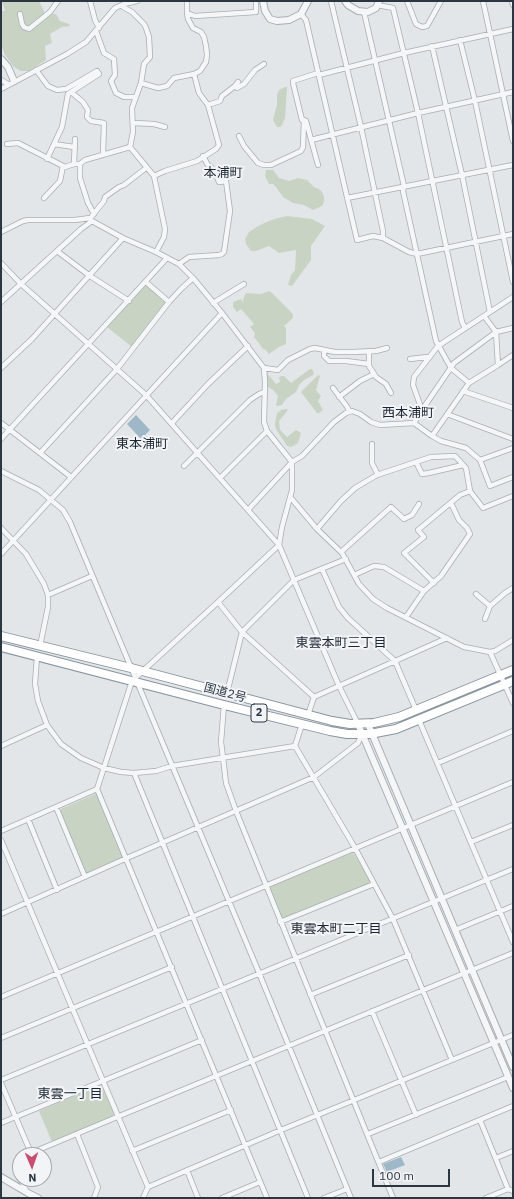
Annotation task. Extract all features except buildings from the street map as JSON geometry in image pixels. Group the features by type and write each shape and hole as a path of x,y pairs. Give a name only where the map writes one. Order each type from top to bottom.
{"highway":[{"name":"国道2号","path":"1,636 131,668 332,722 358,724 368,724 393,719 513,670"},
{"name":"国道2号","path":"1,647 135,680 224,705 302,724 336,732 362,734 396,729 509,683"}],"street":[{"path":"20,14 22,24 24,27 30,29 50,12 58,1"},
{"path":"90,1 104,53 114,59 115,75 111,81 116,93 124,97 136,97"},
{"path":"1,89 67,54 86,42 115,8 123,3 137,1"},
{"path":"141,83 158,88 167,86 174,78 194,74 200,71 206,62 207,55 204,37 201,32 193,28 188,19 187,1"},
{"path":"188,14 195,16 256,12 256,1"},
{"path":"263,1 265,11 270,19 277,21 289,20 301,14 308,1"},
{"path":"331,1 361,128 383,231 383,238"},
{"path":"345,1 348,5 358,11 364,12 368,12 376,8 378,3 393,8 418,113 462,322 465,328"},
{"path":"407,1 416,24 422,28 427,26 441,1"},
{"path":"483,1 513,141"},
{"path":"512,1 513,5"},
{"path":"123,3 123,8 132,12 144,24 149,37 150,57 144,64 141,83 132,108 134,123 130,147 154,176 165,229 164,237 156,252"},
{"path":"364,12 404,186 403,191 436,341 451,368 468,382"},
{"path":"301,14 306,20 357,240 373,236 383,238 409,252 417,254 513,234"},
{"path":"318,165 306,120 302,120 293,81 404,52 513,29"},
{"path":"460,40 475,101 513,282"},
{"path":"432,46 462,175 490,312"},
{"path":"1,59 10,71 11,83"},
{"path":"234,86 237,88 244,84 255,70 264,64"},
{"path":"36,70 48,86 57,90 66,89 97,71 99,74 68,94 62,127 48,159"},
{"path":"154,176 197,161 216,149 219,145 208,105 199,93 194,74"},
{"path":"1,80 11,83"},
{"path":"208,105 220,100 222,96 238,82"},
{"path":"71,92 83,102 88,110 87,117 91,121 104,123 103,154"},
{"path":"311,140 388,120 513,92"},
{"path":"239,136 244,146 258,163 271,165 301,151 303,147 304,120"},
{"path":"134,123 154,124 165,127"},
{"path":"74,164 75,139"},
{"path":"7,144 18,143 65,167 80,164 85,160 130,147"},
{"path":"54,144 74,147"},
{"path":"179,264 189,257 219,255 224,252 230,211 226,181 219,182 215,172 212,167 209,167 204,156"},
{"path":"80,164 80,178 92,218"},
{"path":"347,198 513,165"},
{"path":"44,198 60,181 63,166"},
{"path":"1,302 92,218 104,201 105,197 146,168"},
{"path":"1,232 28,220 75,220 92,218 123,238 179,264 193,278 222,313 264,368 264,422 267,431 292,462 293,480 291,498 282,527 279,545 135,680 98,789 232,1110 267,1198"},
{"path":"1,368 90,276 123,238"},
{"path":"57,251 90,276 129,301"},
{"path":"1,440 167,258"},
{"path":"1,263 21,284 146,395 279,545 339,686 358,724 513,1088"},
{"path":"40,454 117,369 169,302 193,278"},
{"path":"146,282 169,302"},
{"path":"213,303 244,284"},
{"path":"422,410 413,385 414,377 438,346 513,297"},
{"path":"1,554 222,313"},
{"path":"484,316 496,332 498,365"},
{"path":"414,423 454,363 496,332 513,328"},
{"path":"172,424 208,384 248,346"},
{"path":"264,368 278,370 288,360 310,349 335,352 368,352 387,348"},
{"path":"324,350 324,356 329,361 346,361 369,364"},
{"path":"368,352 369,364 374,374 386,384 390,393"},
{"path":"432,436 468,382 513,355"},
{"path":"410,359 427,357 428,359"},
{"path":"339,397 360,381 374,374"},
{"path":"333,388 349,412"},
{"path":"462,391 513,408"},
{"path":"184,466 198,454 250,400 264,392"},
{"path":"248,510 292,462 302,456 334,422 349,412 360,414 371,422 380,425 414,423 441,441 466,448 480,460 490,486 513,477"},
{"path":"447,414 513,438"},
{"path":"1,423 71,477"},
{"path":"220,478 267,431"},
{"path":"372,444 372,463 378,475"},
{"path":"480,460 513,448"},
{"path":"317,529 341,501 355,488 378,475 431,457 455,456 466,468 470,491 482,508 513,496"},
{"path":"416,462 422,474 429,474 463,465"},
{"path":"1,471 39,490 63,510 70,522 135,680 260,974 351,1198"},
{"path":"434,583 404,553 424,537 418,530 460,495 470,491"},
{"path":"291,498 317,529 341,552 359,584 373,599 464,647 490,652 495,651 513,640"},
{"path":"406,617 424,591 442,576 470,534 467,528 459,520 450,503"},
{"path":"341,552 391,507 404,519 412,515 419,504"},
{"path":"1,528 14,540 35,567 48,595 48,614 40,646"},
{"path":"227,693 242,632 294,580 346,559"},
{"path":"354,575 374,566 384,567 424,591"},
{"path":"322,569 339,607 348,618 395,661 416,710"},
{"path":"48,595 92,576"},
{"path":"485,619 490,606 513,588"},
{"path":"476,594 490,606"},
{"path":"218,602 242,632 314,697"},
{"path":"308,715 314,697 447,638"},
{"path":"490,652 500,675 509,683 513,703"},
{"path":"36,656 35,684 38,701 47,725 61,744 81,758 104,768 134,773 156,771 172,766 295,746"},
{"path":"224,705 221,742 226,783 295,960 394,1198"},
{"path":"420,720 513,942"},
{"path":"302,724 295,746 355,848 393,919 452,1060"},
{"path":"368,724 513,1066"},
{"path":"1,746 47,725"},
{"path":"438,763 513,731"},
{"path":"1,914 198,827 314,778 358,743 362,734"},
{"path":"134,773 308,1198"},
{"path":"1,997 513,782"},
{"path":"1,831 98,789"},
{"path":"56,807 85,877"},
{"path":"28,819 57,890"},
{"path":"471,842 513,825"},
{"path":"1,840 148,1187"},
{"path":"1,1080 513,869"},
{"path":"280,922 374,884"},
{"path":"455,930 513,906"},
{"path":"46,1147 117,1116 513,953"},
{"path":"310,995 408,955"},
{"path":"1,1038 172,967"},
{"path":"372,1011 416,1115"},
{"path":"143,1198 148,1187 281,1130 513,1035"},
{"path":"1,1123 202,1040"},
{"path":"368,1134 508,1077"},
{"path":"1,1083 27,1147"},
{"path":"379,1162 513,1106"},
{"path":"132,1151 232,1110"},
{"path":"480,1120 508,1189"},
{"path":"77,1134 98,1187 94,1198"},
{"path":"496,1158 513,1151"},
{"path":"187,1170 198,1198"},
{"path":"1,1177 38,1198"},
{"path":"222,1198 260,1182"},
{"path":"25,1187 28,1193"},
{"path":"324,1198 347,1189"},
{"path":"486,1198 508,1189 513,1191"}],"green space":[{"path":"2,1 39,1 44,11 44,19 52,14 56,14 60,21 69,24 70,26 62,27 50,34 52,43 45,46 46,60 29,71 21,71 14,67 5,55 1,44 1,11 5,11"},
{"path":"287,87 285,118 282,125 277,127 273,120 277,105 277,95 279,90"},
{"path":"266,170 273,170 279,178 289,181 298,178 307,180 322,192 324,202 322,206 313,210 304,205 293,203 283,197 273,184 269,184 265,176"},
{"path":"287,216 312,219 325,226 311,246 311,260 292,286 288,285 291,275 295,270 296,250 279,253 269,246 256,251 251,251 246,244 245,239 249,232 260,225 274,219"},
{"path":"145,286 148,286 166,304 132,347 107,327"},
{"path":"270,291 293,314 293,318 284,326 286,328 286,344 269,354 254,337 255,333 250,327 254,324 241,309 237,312 233,307 233,302 241,299 244,303 243,299 246,293 260,294"},
{"path":"312,369 314,373 313,375 304,380 299,385 296,392 286,399 282,405 277,406 278,396 268,387 267,373 276,384 280,382 279,377 282,376 284,376 291,383"},
{"path":"318,375 320,376 316,390 321,396 318,401 323,410 317,413 301,392"},
{"path":"286,409 288,410 279,421 280,430 287,437 296,430 301,433 298,443 291,447 287,446 276,429 275,424 277,413"},
{"path":"95,794 98,795 123,858 88,874 86,873 60,812 61,809"},
{"path":"351,853 354,854 371,881 370,884 283,919 281,918 269,887"},
{"path":"100,1085 102,1086 114,1113 113,1116 52,1142 39,1111"}],"water":[{"path":"136,415 150,430 141,439 127,424"},
{"path":"401,1157 405,1165 387,1172 383,1164"}],"district":[{"name":"本浦町","path":"223,173"},
{"name":"西本浦町","path":"408,413"},
{"name":"東本浦町","path":"142,444"},
{"name":"東雲本町三丁目","path":"341,643"},
{"name":"東雲本町二丁目","path":"336,929"},
{"name":"東雲一丁目","path":"70,1094"}]}
